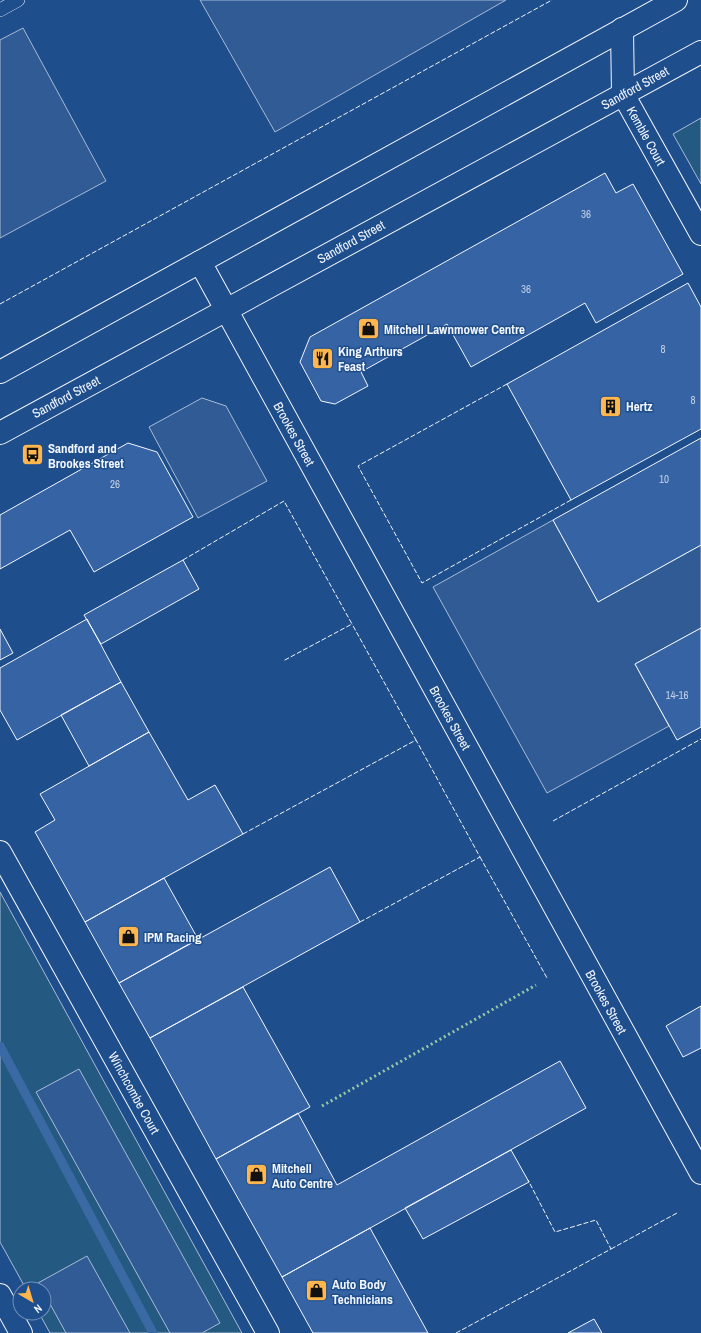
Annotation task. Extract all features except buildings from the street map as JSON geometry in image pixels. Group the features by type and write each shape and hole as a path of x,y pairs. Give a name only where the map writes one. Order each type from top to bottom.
{"street":[{"path":"0,372 676,0"},
{"name":"Kemble Court","path":"622,29 623,94 701,234"},
{"name":"Sandford Street","path":"0,433 701,52"},
{"name":"Brookes Street","path":"200,262 701,1173"},
{"name":"Winchcombe Court","path":"0,852 268,1333"},
{"path":"0,1295 21,1333"}],"lane":[{"path":"0,10 18,0"}],"shaded area":[{"path":"200,0 506,0 275,132"},
{"path":"23,28 106,181 0,238 0,40"},
{"path":"701,118 701,184 673,134"},
{"path":"202,398 226,406 267,481 198,518 149,427"},
{"path":"553,520 598,602 701,545 701,628 635,664 669,726 547,793 433,587"},
{"path":"0,892 242,1333 50,1333 43,1321 52,1321 52,1281 22,1281 0,1242"},
{"path":"79,1069 220,1323 202,1333 170,1333 36,1092"},
{"path":"87,1256 130,1333 66,1333 52,1308 52,1281 42,1281"}],"waterway":[{"path":"0,1046 153,1333"}],"hedge":[{"path":"322,1106 536,985"}],"fence":[{"path":"0,304 552,0"},
{"path":"507,384 358,466 422,583 571,500"},
{"path":"183,560 284,501 352,624 283,661"},
{"path":"243,834 416,740 352,624"},
{"path":"553,821 701,739"},
{"path":"360,922 480,857 416,740"},
{"path":"480,857 547,978"},
{"path":"456,1333 611,1249 596,1220 555,1232 528,1180"},
{"path":"611,1249 677,1213"}],"place":[{"name":"Mitchell Lawnmower Centre","path":"368,329"},
{"name":"King Arthurs Feast","path":"322,358"},
{"name":"Hertz","path":"610,406"},
{"name":"Sandford and Brookes Street","path":"33,455"},
{"name":"IPM Racing","path":"128,937"},
{"name":"Mitchell Auto Centre","path":"256,1175"},
{"name":"Auto Body Technicians","path":"316,1291"}]}
